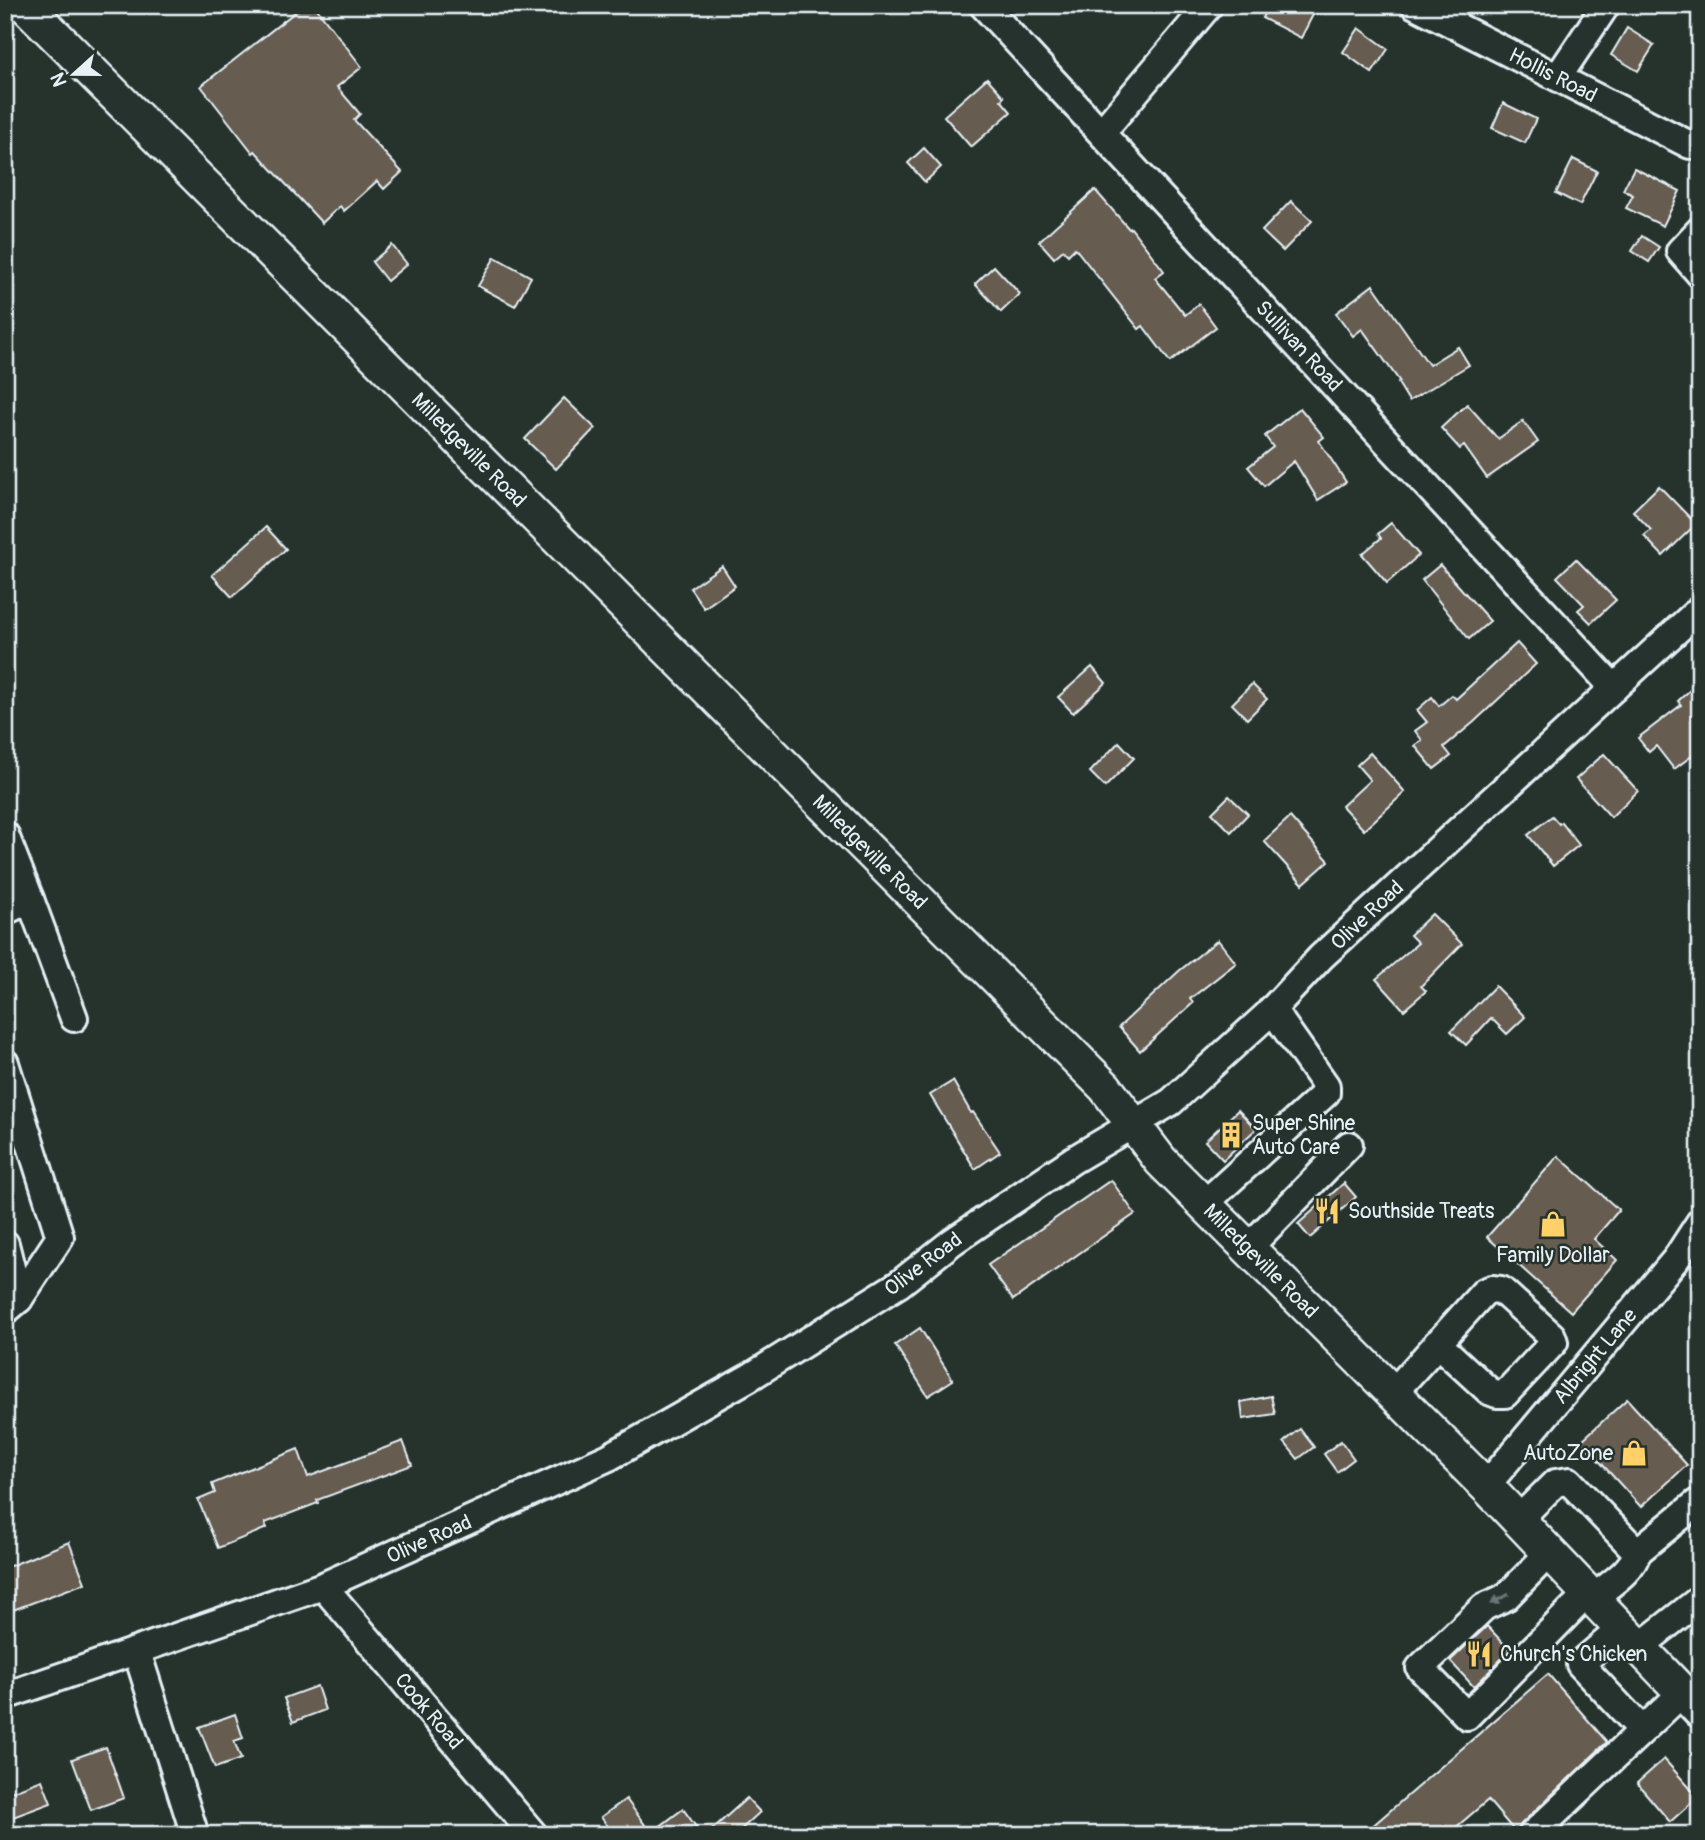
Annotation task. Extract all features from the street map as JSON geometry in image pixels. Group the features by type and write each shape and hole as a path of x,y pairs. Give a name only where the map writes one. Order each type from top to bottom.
{"main road":[{"name":"Milledgeville Road","path":"25,5 1105,1087 1161,1161 1486,1486 1691,1702"}],"street":[{"name":"Sullivan Road","path":"983,5 1614,688"},
{"path":"1102,132 1209,5"},
{"name":"Hollis Road","path":"1415,5 1690,145"},
{"path":"1558,77 1606,5"},
{"path":"1700,230 1679,251 1700,274"},
{"name":"Olive Road","path":"5,1696 323,1586 609,1457 751,1377 899,1284 952,1242 1073,1160 1171,1102 1272,1009 1321,957 1700,609"},
{"path":"5,835 74,1018"},
{"path":"5,911 30,899"},
{"path":"1204,1204 1326,1093 1326,1086 1272,1009"},
{"path":"5,1063 60,1237 12,1305"},
{"path":"1248,1248 1349,1145"},
{"name":"Albright Lane","path":"1486,1486 1676,1259 1700,1222"},
{"path":"5,1244 12,1305"},
{"path":"1393,1393 1437,1343"},
{"path":"1518,1520 1555,1483 1569,1481 1637,1552"},
{"path":"1549,1553 1507,1597 1484,1607 1420,1668 1467,1717 1589,1596 1629,1567 1637,1552 1697,1503"},
{"name":"Cook Road","path":"323,1586 534,1835"},
{"path":"1642,1730 1580,1664 1700,1600"},
{"path":"137,1652 195,1835"},
{"path":"1532,1835 1642,1730 1691,1702"}],"building":[{"path":"304,5 314,5 362,67 337,87 360,114 354,120 402,172 384,189 377,181 344,211 340,206 322,223 255,151 253,153 201,86"},
{"path":"1268,5 1318,5 1301,38 1262,18"},
{"path":"1359,28 1388,49 1372,73 1343,52"},
{"path":"1627,28 1654,45 1638,71 1611,55"},
{"path":"987,78 1004,97 1001,100 1011,112 971,147 944,116"},
{"path":"1503,103 1536,119 1525,143 1492,128"},
{"path":"924,148 941,167 925,182 908,163"},
{"path":"1573,159 1597,171 1580,205 1556,193"},
{"path":"1634,168 1680,191 1663,226 1626,208 1633,195 1623,190"},
{"path":"1095,190 1129,229 1131,228 1164,271 1155,278 1185,315 1199,304 1216,327 1170,362 1143,326 1139,329 1075,248 1068,255 1063,250 1054,258 1039,241"},
{"path":"1291,201 1312,221 1283,251 1262,231"},
{"path":"1642,236 1659,247 1649,262 1632,251"},
{"path":"392,245 407,264 387,281 372,262"},
{"path":"495,257 531,277 515,306 478,286"},
{"path":"994,266 1020,294 1001,312 975,284"},
{"path":"1373,285 1429,365 1458,347 1469,365 1409,401 1398,383 1400,382 1362,329 1353,336 1336,313"},
{"path":"564,398 595,428 556,469 525,439"},
{"path":"1467,404 1498,439 1523,421 1538,442 1487,478 1464,446 1460,449 1441,428"},
{"path":"1300,408 1324,437 1319,441 1346,482 1318,500 1294,461 1264,486 1248,467 1273,447 1265,436"},
{"path":"1659,486 1696,524 1663,556 1644,536 1651,530 1633,511"},
{"path":"1391,523 1419,555 1387,583 1362,554 1381,538 1378,534"},
{"path":"266,527 286,549 232,597 212,575"},
{"path":"1576,559 1616,600 1591,623 1578,610 1584,605 1557,577"},
{"path":"1440,565 1490,621 1469,639 1422,580"},
{"path":"722,566 735,586 704,608 690,588"},
{"path":"1517,643 1536,664 1444,747 1451,756 1434,769 1415,746 1422,740 1415,731 1427,722 1417,710 1432,697 1439,706 1452,695 1456,699"},
{"path":"1092,667 1106,683 1073,713 1058,697"},
{"path":"1700,681 1700,750 1674,769 1656,746 1649,752 1638,738 1681,705 1678,701"},
{"path":"1252,684 1267,699 1247,719 1232,704"},
{"path":"1119,742 1134,758 1105,787 1090,772"},
{"path":"1370,753 1405,792 1364,830 1342,806 1370,780 1357,765"},
{"path":"1604,754 1638,791 1611,817 1576,779"},
{"path":"1229,796 1248,814 1231,832 1212,813"},
{"path":"1552,816 1559,824 1561,822 1579,845 1553,866 1528,835"},
{"path":"1290,817 1329,861 1303,884 1264,841"},
{"path":"1432,914 1462,944 1421,986 1426,991 1404,1010 1376,979 1418,943 1410,935"},
{"path":"1218,940 1236,963 1190,999 1193,1003 1140,1051 1119,1027 1179,971"},
{"path":"1495,986 1525,1017 1507,1034 1491,1018 1466,1045 1451,1031"},
{"path":"953,1081 971,1113 973,1112 1000,1152 975,1169 930,1095"},
{"name":"Super Shine Auto Care","path":"1238,1110 1256,1129 1223,1160 1205,1141"},
{"name":"Family Dollar","path":"1558,1156 1619,1210 1594,1239 1617,1260 1571,1312 1487,1237"},
{"path":"1111,1180 1135,1214 1013,1300 988,1265"},
{"name":"Southside Treats","path":"1344,1183 1356,1197 1310,1238 1298,1224"},
{"path":"920,1328 953,1380 928,1396 895,1345"},
{"path":"1271,1396 1275,1414 1243,1419 1241,1402"},
{"name":"AutoZone","path":"1627,1399 1687,1465 1641,1507 1581,1441"},
{"path":"1300,1429 1314,1447 1298,1459 1284,1442"},
{"path":"403,1441 412,1465 317,1500 318,1503 265,1523 267,1528 218,1548 198,1500 215,1493 212,1484 298,1449 308,1477"},
{"path":"1341,1441 1354,1459 1337,1472 1324,1454"},
{"path":"69,1542 85,1583 5,1613 5,1568"},
{"name":"Church's Chicken","path":"1487,1626 1510,1650 1474,1687 1450,1661"},
{"path":"1548,1674 1607,1742 1521,1824 1516,1833 1488,1800 1447,1835 1362,1835"},
{"path":"317,1686 325,1710 293,1722 284,1698"},
{"path":"235,1714 243,1738 234,1741 241,1759 215,1768 199,1727"},
{"path":"106,1747 124,1798 91,1810 72,1759"},
{"path":"1664,1759 1698,1797 1670,1822 1637,1783"},
{"path":"42,1780 51,1803 13,1817 5,1794"},
{"path":"747,1798 760,1812 735,1835 706,1835"},
{"path":"626,1799 651,1833 683,1809 702,1835 614,1835 601,1817"}],"place":[{"name":"Super Shine Auto Care","path":"1231,1135"},
{"name":"Southside Treats","path":"1327,1211"},
{"name":"Family Dollar","path":"1553,1224"},
{"name":"AutoZone","path":"1634,1453"},
{"name":"Church's Chicken","path":"1479,1654"}]}
